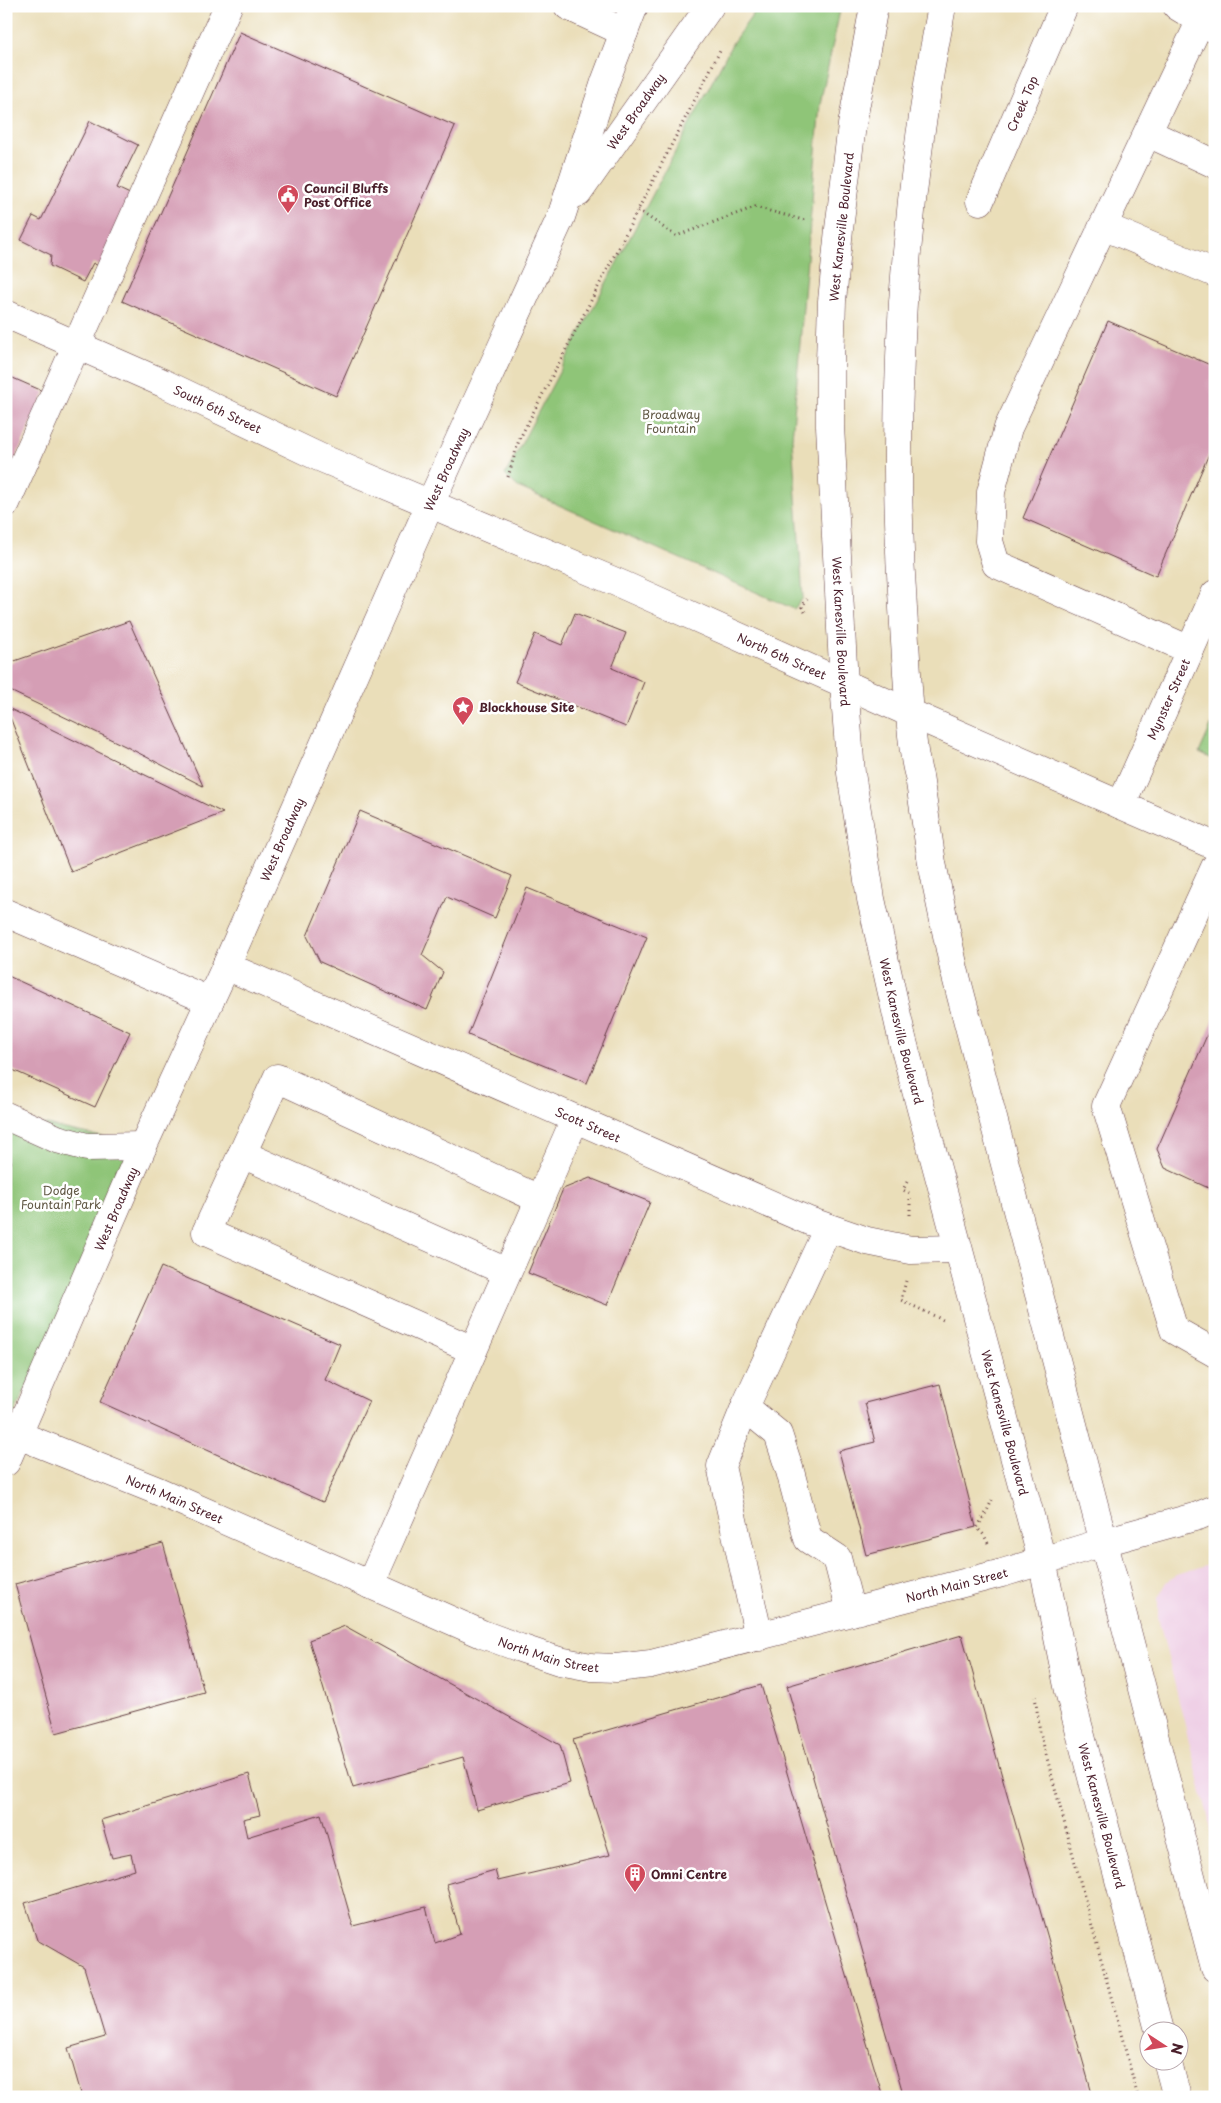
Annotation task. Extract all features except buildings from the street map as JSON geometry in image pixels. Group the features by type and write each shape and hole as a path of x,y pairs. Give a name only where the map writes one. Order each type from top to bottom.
{"main road":[{"path":"6,503 228,6"},
{"path":"568,6 624,32"},
{"name":"West Broadway","path":"6,1462 10,1429 226,966 430,504 561,217 605,82 634,6"},
{"name":"West Broadway","path":"561,217 710,6"},
{"name":"West Kanesville Boulevard","path":"874,6 852,125 832,301 830,426 844,684 851,773 871,899 902,1038 957,1249 1042,1560 1069,1692 1156,2020"},
{"path":"942,6 914,166 905,248 898,350 898,525 910,713 916,764 932,863 954,968 1015,1208 1215,1968"},
{"name":"Creek Top","path":"980,201 1064,6"},
{"path":"1177,6 1208,26 1148,133 1008,428 991,492 989,541 996,564 1190,650"},
{"path":"1148,133 1215,164"},
{"path":"1103,226 1215,273"},
{"name":"South 6th Street","path":"6,314 163,383 319,456 430,504"},
{"name":"North 6th Street","path":"430,504 623,585 1215,846"},
{"name":"Mynster Street","path":"1122,805 1215,594"},
{"path":"1215,867 1106,1106 1174,1330 1215,1353"},
{"path":"6,913 210,1001"},
{"name":"Scott Street","path":"226,966 809,1222 866,1241 911,1250 957,1249"},
{"path":"472,1350 206,1232 277,1078 539,1199"},
{"path":"6,1116 57,1139 87,1147 143,1146"},
{"path":"370,1584 575,1119"},
{"path":"242,1154 507,1272"},
{"path":"758,1637 721,1466 744,1407 828,1228"},
{"path":"744,1407 778,1434 808,1539 836,1558 851,1612"},
{"name":"North Main Street","path":"10,1429 158,1491 482,1634 559,1661 591,1667 616,1668 651,1664 758,1637 1002,1573 1198,1516 1215,1509"},
{"path":"1170,2070 1177,2097"}],"path":[{"path":"508,478 519,440 720,51"},
{"path":"638,210 676,236 755,207 816,223"},
{"path":"802,607 805,612"},
{"path":"6,1162 12,1162"},
{"path":"976,1528 984,1535"},
{"path":"1035,1695 1040,1732 1138,2097"}],"shaded area":[{"path":"1215,1563 1215,1844 1158,1618 1158,1598 1167,1582 1176,1575"}],"green space":[{"name":"Broadway Fountain","path":"759,6 841,6 820,104 792,439 803,598 794,609 518,487 505,475 733,42"},
{"path":"1215,717 1215,760 1199,753"},
{"name":"Dodge Fountain Park","path":"6,1116 143,1146 6,1430"}],"place":[{"name":"Council Bluffs Post Office","path":"288,214"},
{"name":"Blockhouse Site","path":"463,726"},
{"name":"Omni Centre","path":"635,1893"}]}
